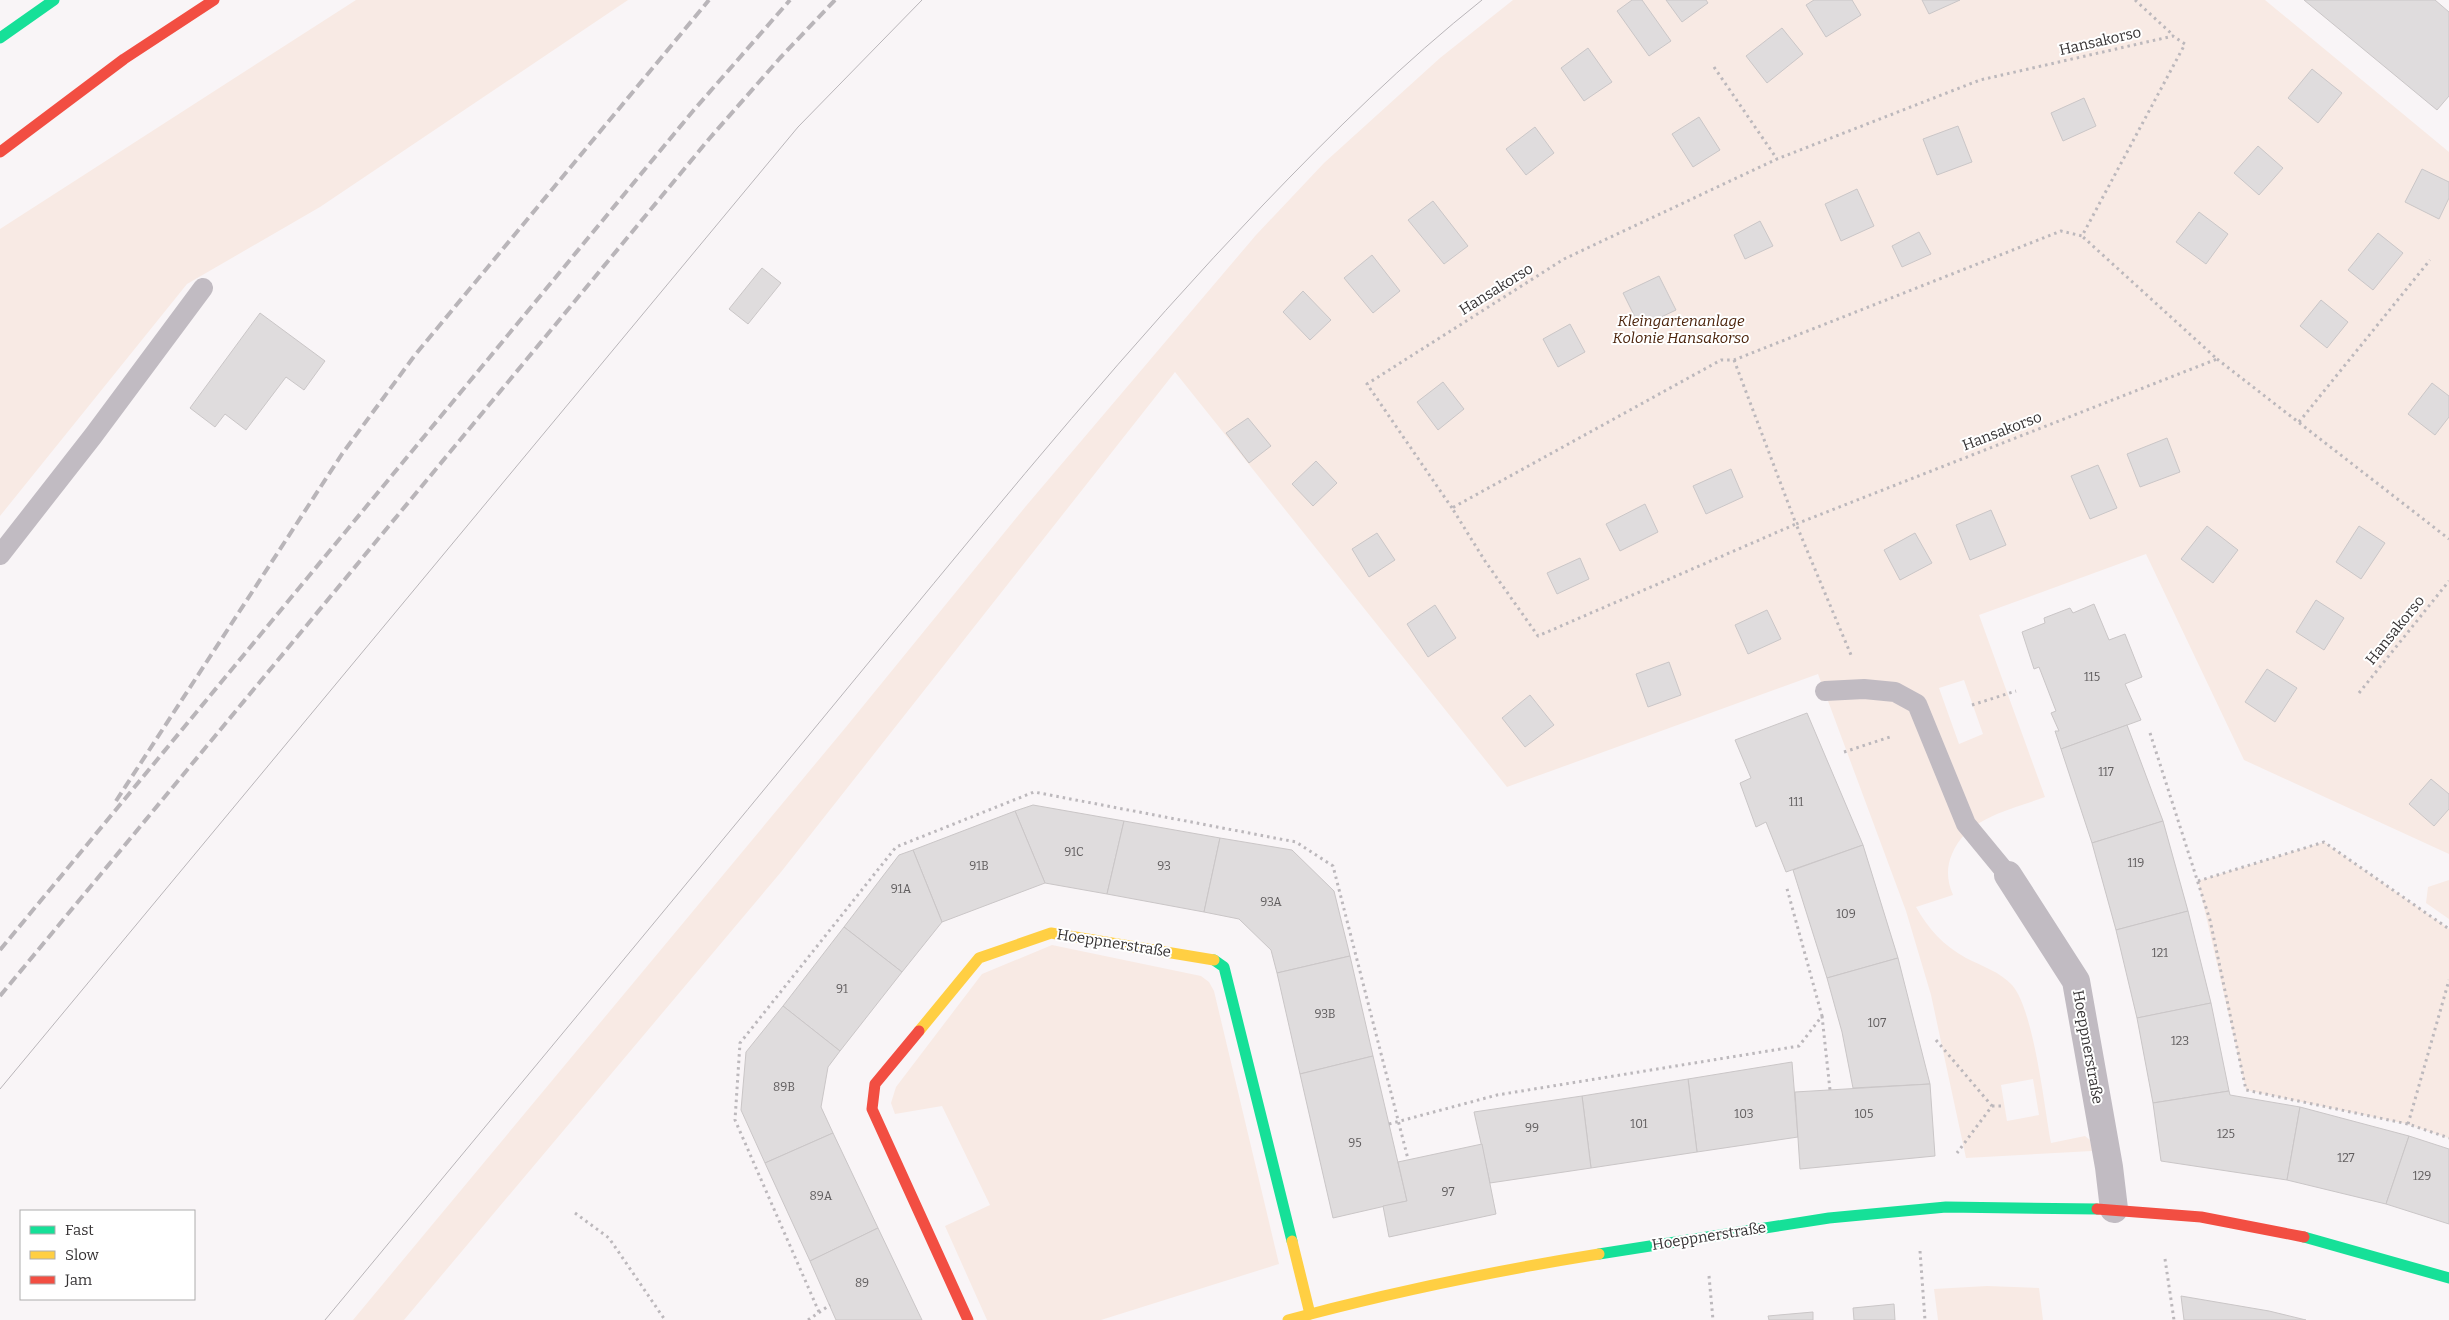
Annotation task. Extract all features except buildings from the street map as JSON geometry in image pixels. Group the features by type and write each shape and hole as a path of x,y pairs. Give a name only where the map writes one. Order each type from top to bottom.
{"main road":[{"path":"0,38 54,0"},
{"path":"0,152 124,59 214,0"},
{"name":"Hoeppnerstraße","path":"968,1320 872,1109 874,1084 980,958 1050,933 1213,959 1224,967 1310,1314"},
{"name":"Hoeppnerstraße","path":"1288,1320 1373,1297 1505,1269 1829,1218 1946,1207 2114,1208 2201,1217 2305,1237 2449,1278"}],"street":[{"name":"Hoeppnerstraße","path":"2008,875 2076,981 2110,1167 2114,1208"}],"lane":[{"path":"0,555 93,436 203,288"},
{"path":"1825,691 1864,689 1895,692 1917,704 1966,824 2008,875"}],"path":[{"name":"Hansakorso","path":"2082,236 2185,44 2173,36 2136,0"},
{"name":"Hansakorso","path":"2173,36 1980,80 1778,159 1564,259 1367,384 1452,508 1485,561 1538,636 1796,524 2217,360"},
{"path":"1714,68 1778,159"},
{"path":"1452,508 1721,360 1734,360 2062,231 2082,236 2217,360 2300,422 2449,540"},
{"path":"2300,422 2430,260"},
{"path":"1734,360 1796,524 1864,689"},
{"name":"Hansakorso","path":"2359,693 2449,581"},
{"path":"1972,705 2016,690"},
{"path":"2150,733 2210,920 2246,1090 2408,1124 2449,1138"},
{"path":"2198,881 2324,842 2449,929"},
{"path":"1786,885 1822,1016 1830,1090"},
{"path":"2408,1124 2449,980"},
{"path":"1389,1124 1497,1096 1800,1046 1822,1016"},
{"path":"1936,1040 1992,1106 2004,1106"},
{"path":"1956,1153 1992,1106"},
{"path":"575,1213 609,1238 665,1320"},
{"path":"1920,1250 1925,1320"},
{"path":"2165,1259 2174,1320"},
{"path":"1710,1276 1713,1320"},
{"path":"808,1320 830,1305"}],"green space":[{"path":"356,0 628,0 320,207 187,284 0,516 0,229"},
{"name":"Kleingartenanlage Kolonie Hansakorso","path":"1513,0 2265,0 2449,152 2449,854 2244,760 2146,554 1979,615 2045,797 1991,816 1968,831 1959,841 1949,864 1948,880 1953,895 1916,907 1931,930 1950,948 1996,973 2012,985 2020,997 2032,1036 2051,1143 2085,1136 2090,1140 2092,1151 1966,1158 1931,995 1906,911 1818,674 1507,787 1175,372 781,872 404,1320 353,1320 846,727 1026,506 1256,235 1324,163 1440,58","holes":["1964,680 1983,734 1959,744 1939,688","2033,1079 2039,1115 2007,1121 2001,1085"]},
{"path":"2324,842 2449,929 2449,1138 2407,1124 2246,1090 2198,881"},
{"path":"2449,880 2449,919 2426,903 2428,887"},
{"path":"1052,945 1201,976 1209,982 1214,991 1279,1264 1101,1320 987,1320 945,1226 990,1205 942,1106 895,1114 891,1103 896,1087 982,974"},
{"path":"1987,1286 2039,1288 2043,1320 1938,1320 1934,1289"}],"tram line":[{"path":"0,1089 798,127 922,0"},
{"path":"325,1320 979,529 1118,364 1214,257 1315,151 1397,73 1482,0"}],"railway":[{"path":"116,801 342,454 415,355 709,0"},
{"path":"0,950 693,111 790,0"},
{"path":"0,996 709,139 780,58 835,0"}],"traffic: fast":[{"path":"0,38 54,0"},
{"path":"1214,960 1224,967 1292,1241"},
{"path":"1599,1254 1829,1218 1946,1207 2097,1209"},
{"path":"2304,1237 2449,1278"}],"traffic: slow":[{"path":"919,1031 979,958 1051,933 1214,960"},
{"path":"1292,1241 1310,1314"},
{"path":"1288,1320 1365,1300 1443,1283 1599,1254"}],"traffic: jam":[{"path":"0,152 124,59 214,0"},
{"path":"919,1031 875,1084 872,1109 968,1320"},
{"path":"2097,1209 2201,1217 2304,1237"}]}
